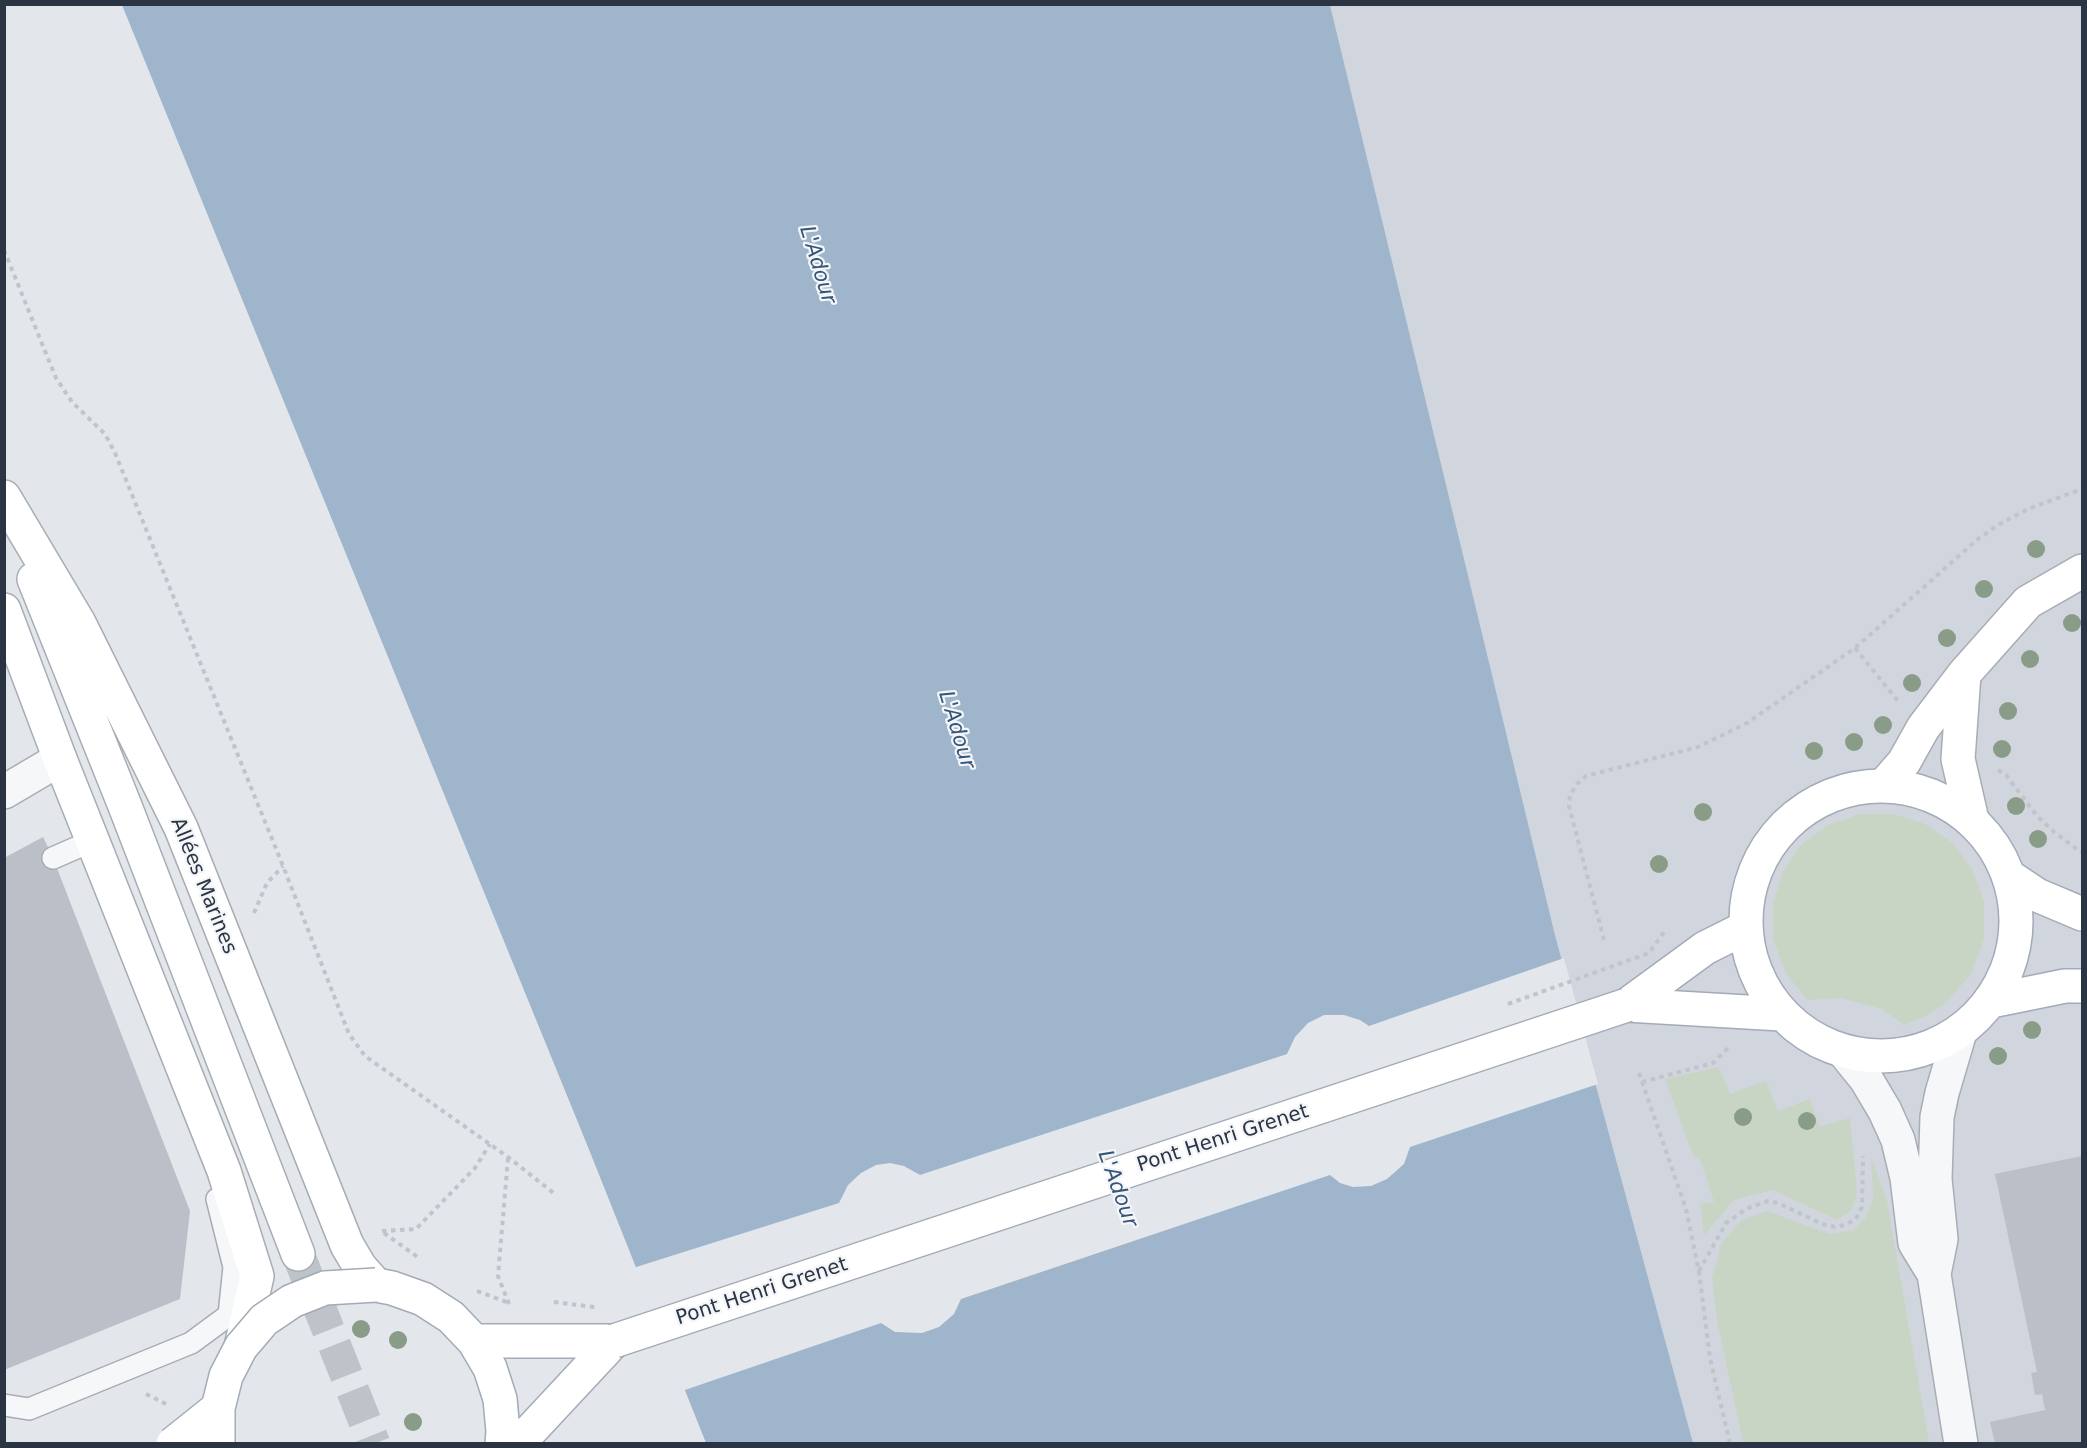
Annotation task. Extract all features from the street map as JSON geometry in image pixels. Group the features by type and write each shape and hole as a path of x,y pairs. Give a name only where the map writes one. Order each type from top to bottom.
{"main road":[{"name":"Allées Marines","path":"4,497 79,623 181,828 347,1245 360,1268 376,1285"},
{"path":"4,506 125,806 298,1254"},
{"path":"1884,785 1904,762 1923,728 1964,674 2028,602 2082,571"},
{"path":"4,596 38,663 125,806"},
{"path":"4,610 92,841 224,1171 257,1276 241,1347"},
{"path":"1964,674 1958,759 1972,820"},
{"path":"1884,785 1930,795 1972,820 1994,846 2010,877 2016,909 2015,941 2007,972 1991,1001 1977,1018 1960,1032 1924,1050 1884,1057 1844,1052 1810,1037 1781,1014 1755,974 1745,928 1750,883 1769,843 1800,811 1840,791 1884,785"},
{"path":"2010,877 2037,895 2082,914"},
{"name":"Pont Henri Grenet","path":"474,1341 614,1341 1627,1005 1705,948 1745,928"},
{"path":"1991,1001 2065,986 2082,986"},
{"name":"Pont Henri Grenet","path":"1627,1005 1781,1014"},
{"path":"218,1443 218,1408 226,1376 241,1347 264,1320 292,1301 325,1288 376,1285 423,1299 451,1317 474,1341 490,1368 500,1399 502,1443"},
{"name":"Pont Henri Grenet","path":"518,1443 614,1341"},
{"path":"173,1443 218,1408"}],"street":[{"path":"4,792 60,759"},
{"path":"1960,1032 1937,1117 1935,1179 1941,1239 1934,1274 1961,1443"},
{"path":"1844,1052 1866,1079 1885,1111 1898,1140 1907,1178 1915,1243 1934,1274"}],"lane":[{"path":"4,1405 29,1409 192,1343 229,1315 234,1267 219,1206 193,1130 94,879 92,841 53,858"}],"path":[{"path":"4,250 56,378 72,402 105,434 115,453 349,1034 364,1056 508,1157 556,1195"},
{"path":"1604,940 1569,806 1570,795 1577,784 1586,776 1698,747 1737,728 1807,683 1855,648 1978,539 1998,525 2028,509 2082,489"},
{"path":"1855,648 1903,706"},
{"path":"1991,766 2006,775 2037,816 2082,853"},
{"path":"1642,1082 1713,1063 1730,1047"},
{"path":"1639,1073 1686,1209 1699,1272 1710,1358 1730,1443"},
{"path":"381,1231 416,1228 475,1168 490,1144"},
{"path":"1699,1272 1726,1223 1748,1208 1768,1201 1778,1203 1822,1224 1835,1227 1856,1219 1862,1207 1862,1153"},
{"path":"498,1276 508,1157"}],"shaded area":[{"path":"1330,5 2082,5 2082,1443 1693,1443 1555,935"}],"green space":[{"path":"1860,814 1894,814 1925,824 1953,843 1973,871 1984,902 1984,939 1971,974 1947,1002 1926,1016 1904,1025 1882,1009 1840,998 1808,1000 1786,974 1773,939 1773,905 1782,873 1801,845 1828,825"},
{"path":"1719,1067 1730,1094 1766,1081 1778,1111 1810,1099 1819,1127 1850,1118 1857,1192 1852,1210 1837,1220 1773,1190 1734,1200 1704,1235 1700,1204 1714,1202 1701,1161 1693,1155 1665,1079"},
{"path":"1871,1157 1887,1201 1929,1443 1743,1443 1717,1320 1712,1278 1722,1242 1742,1220 1767,1211 1830,1234 1854,1230 1866,1217 1873,1199"}],"water":[{"name":"L'Adour","path":"122,5 1330,5 1555,935 1693,1443 706,1443 588,1147"}],"pier":[{"path":"1564,958 1598,1084 1410,1147 1404,1164 1387,1179 1371,1186 1353,1187 1340,1183 1330,1175 961,1299 954,1314 939,1327 922,1333 895,1332 881,1323 682,1391 633,1268 839,1203 848,1185 861,1173 876,1165 890,1163 904,1166 920,1175 1287,1054 1295,1037 1308,1023 1324,1015 1344,1015 1360,1020 1369,1026"}],"building":[{"path":"43,837 190,1211 180,1299 4,1370 4,858"},
{"path":"2082,1156 2082,1444 1995,1444 1990,1422 2045,1410 2042,1394 2035,1395 2031,1373 2037,1372 1995,1174"}],"tunnel":[{"path":"298,1254 374,1444"}]}
